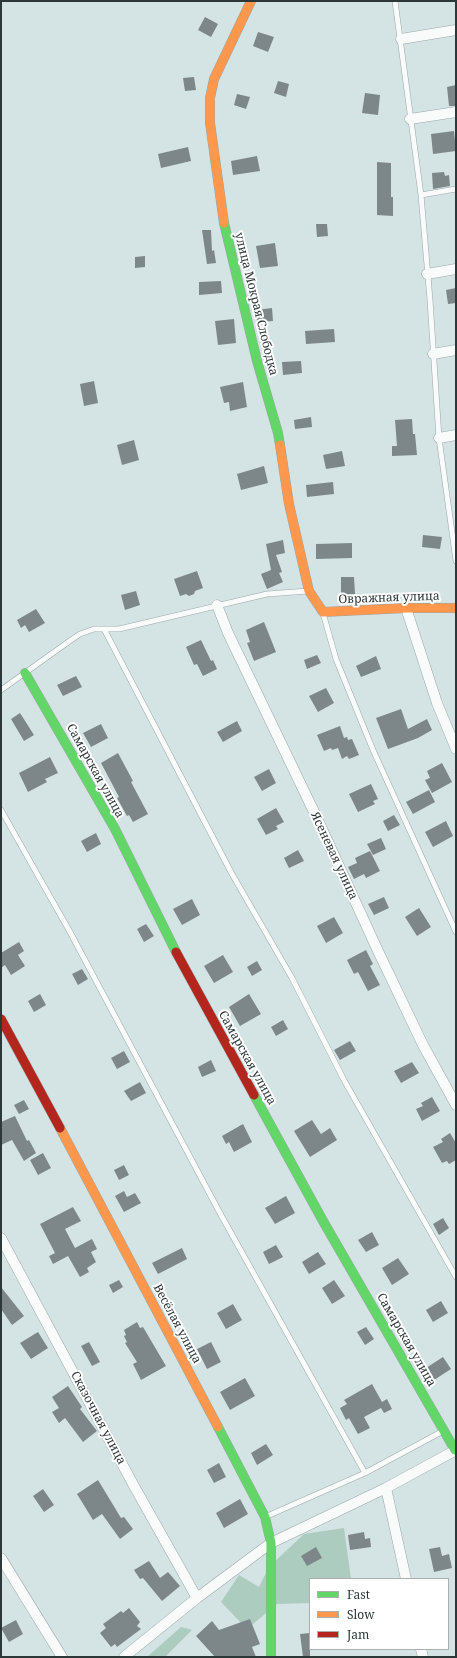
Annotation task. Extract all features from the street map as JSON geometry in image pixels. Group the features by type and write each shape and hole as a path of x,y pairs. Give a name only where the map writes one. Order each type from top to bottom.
{"street":[{"name":"улица Мокрая Слободка","path":"251,1 214,79 210,98 210,123 226,234 257,361 278,433 289,504 309,591 323,612"},
{"path":"401,39 456,30"},
{"path":"410,119 456,112"},
{"path":"427,274 456,269"},
{"path":"433,354 456,350"},
{"path":"439,438 456,435"},
{"name":"Ясеневая улица","path":"217,605 228,633 316,816 378,951 423,1045 456,1105"},
{"path":"406,608 437,703 456,749"},
{"name":"Овражная улица","path":"323,612 406,608 456,608"},
{"name":"Самарская улица","path":"25,673 115,829 183,967 311,1200 456,1450"},
{"name":"Весёлая улица","path":"1,1019 167,1329 265,1517 270,1543 271,1657"},
{"name":"Сказочная улица","path":"1,1238 134,1486 197,1598"},
{"path":"124,1657 197,1598 270,1543 386,1488 456,1450"},
{"path":"386,1488 406,1578"},
{"path":"1,1558 62,1657"}],"lane":[{"path":"396,1 421,195 439,438 456,561"},
{"path":"421,195 456,189"},
{"path":"450,517 456,516"},
{"path":"1,690 80,634 94,629 119,629 267,594 309,591"},
{"path":"323,612 336,659 372,750 456,932"},
{"path":"104,629 232,874 292,978 345,1082 456,1277"},
{"path":"1,810 70,932 221,1215 365,1473"},
{"path":"265,1517 365,1473 444,1430"}],"green space":[{"path":"344,1528 351,1578 309,1578 309,1603 277,1604 247,1629 221,1602 239,1575 259,1587 269,1567 304,1534"},
{"path":"181,1627 192,1630 165,1657 147,1657"}],"building":[{"path":"205,17 218,24 211,37 198,30"},
{"path":"258,32 274,37 268,52 253,46"},
{"path":"194,77 196,90 185,91 183,78"},
{"path":"278,81 289,84 286,97 274,93"},
{"path":"456,85 456,106 449,106 447,87"},
{"path":"365,93 380,95 378,115 362,113"},
{"path":"237,94 250,97 246,109 234,105"},
{"path":"454,131 456,151 433,154 431,134"},
{"path":"188,147 191,161 161,168 158,154"},
{"path":"257,156 260,171 233,175 231,161"},
{"path":"377,162 391,163 391,197 393,197 393,216 377,215"},
{"path":"444,172 445,176 449,175 450,186 433,189 432,173"},
{"path":"316,224 327,224 328,236 317,237"},
{"path":"202,230 211,230 212,251 214,250 216,263 207,264"},
{"path":"275,243 278,266 260,268 256,246"},
{"path":"145,256 145,267 135,268 135,257"},
{"path":"221,281 222,293 199,295 199,282"},
{"path":"456,288 456,303 448,304 446,290"},
{"path":"272,308 273,321 257,322 256,310"},
{"path":"234,319 236,343 218,345 215,321"},
{"path":"334,329 335,342 306,344 305,331"},
{"path":"301,361 302,373 283,375 282,362"},
{"path":"94,381 98,403 84,406 80,384"},
{"path":"243,382 247,407 230,411 229,402 224,403 220,387"},
{"path":"311,417 312,427 295,429 294,420"},
{"path":"412,419 417,455 392,456 392,446 397,446 395,420"},
{"path":"134,440 139,460 122,465 117,445"},
{"path":"342,451 345,466 326,469 323,455"},
{"path":"264,466 268,483 241,490 237,474"},
{"path":"333,482 334,494 307,497 306,485"},
{"path":"423,535 442,537 440,549 422,547"},
{"path":"283,540 285,553 276,555 282,572 279,573 283,582 267,589 261,574 271,570 266,544"},
{"path":"352,543 352,558 316,559 316,544"},
{"path":"197,571 203,588 195,591 194,594 189,596 186,594 180,596 174,579"},
{"path":"341,577 354,577 355,594 341,595"},
{"path":"136,591 140,605 125,610 121,595"},
{"path":"36,609 45,623 29,632 25,625 21,628 17,620"},
{"path":"264,622 276,652 254,661 247,643 250,642 246,630"},
{"path":"201,640 211,661 213,660 217,669 203,676 197,664 194,665 186,647"},
{"path":"317,655 321,663 307,669 304,660"},
{"path":"376,656 381,669 361,677 356,666"},
{"path":"76,676 82,687 63,696 57,685"},
{"path":"326,688 334,703 318,712 309,696"},
{"path":"401,709 408,729 427,719 432,730 418,738 388,749 376,718"},
{"path":"20,713 34,735 24,741 11,719"},
{"path":"237,721 242,731 223,742 217,732"},
{"path":"101,724 108,738 91,747 83,733"},
{"path":"340,726 344,738 347,737 348,740 352,739 359,755 349,759 347,756 342,759 338,748 332,750 331,748 324,751 317,735"},
{"path":"118,753 148,814 133,822 129,815 127,816 117,798 119,797 101,763"},
{"path":"50,757 58,773 45,779 47,782 28,792 19,773"},
{"path":"442,763 452,782 432,793 425,780 430,778 427,771"},
{"path":"269,769 276,783 262,791 254,777"},
{"path":"371,784 378,799 373,801 375,804 358,812 349,794"},
{"path":"429,790 435,802 413,814 406,802"},
{"path":"276,808 284,822 276,826 278,829 266,835 257,819"},
{"path":"394,815 400,825 388,831 383,821"},
{"path":"446,821 453,836 433,847 425,832"},
{"path":"96,833 101,844 87,852 81,841"},
{"path":"381,838 386,849 373,855 367,844"},
{"path":"298,850 304,861 289,868 284,858"},
{"path":"370,851 380,871 366,878 364,874 354,879 348,867 357,863 355,858"},
{"path":"384,897 389,908 374,915 368,904"},
{"path":"192,899 200,915 182,925 173,909"},
{"path":"419,908 431,927 417,936 405,917"},
{"path":"334,917 343,933 326,943 317,926"},
{"path":"146,924 154,936 144,942 137,929"},
{"path":"19,942 24,951 18,955 25,966 11,975 5,965 1,968 1,953"},
{"path":"366,950 373,964 370,966 380,985 368,991 358,972 354,974 347,960"},
{"path":"223,955 233,972 214,983 204,966"},
{"path":"257,961 262,970 252,976 247,967"},
{"path":"82,969 88,979 78,985 72,974"},
{"path":"40,994 46,1005 34,1012 28,1001"},
{"path":"249,994 261,1014 240,1026 229,1007"},
{"path":"283,1020 288,1029 276,1036 271,1027"},
{"path":"350,1041 356,1051 340,1060 334,1050"},
{"path":"124,1051 130,1062 117,1069 111,1058"},
{"path":"211,1060 216,1071 202,1077 198,1067"},
{"path":"412,1062 419,1073 401,1083 394,1071"},
{"path":"140,1082 146,1093 131,1101 124,1091"},
{"path":"432,1097 440,1111 422,1121 416,1109 423,1106 421,1103"},
{"path":"24,1100 29,1109 19,1114 14,1105"},
{"path":"15,1116 27,1141 29,1140 36,1153 24,1161 12,1140 1,1145 1,1122"},
{"path":"312,1120 321,1134 330,1128 337,1140 310,1157 294,1131"},
{"path":"243,1124 252,1142 234,1152 229,1142 226,1144 222,1136"},
{"path":"450,1133 456,1143 456,1160 449,1164 447,1161 442,1163 433,1147 443,1142 441,1139"},
{"path":"43,1153 51,1168 38,1175 30,1160"},
{"path":"124,1165 129,1175 119,1180 114,1170"},
{"path":"124,1191 127,1197 135,1193 141,1203 124,1212 115,1196"},
{"path":"286,1196 295,1213 275,1224 265,1208"},
{"path":"73,1207 81,1221 65,1229 75,1248 92,1239 97,1249 91,1252 96,1262 87,1268 89,1272 80,1277 68,1256 53,1264 49,1256 55,1253 40,1224"},
{"path":"443,1218 449,1228 439,1235 433,1224"},
{"path":"372,1232 379,1245 366,1252 358,1240"},
{"path":"276,1245 283,1257 269,1264 263,1252"},
{"path":"182,1248 187,1259 158,1274 152,1263"},
{"path":"318,1252 326,1264 309,1274 302,1262"},
{"path":"398,1258 409,1274 392,1285 382,1268"},
{"path":"119,1280 123,1287 113,1293 109,1285"},
{"path":"334,1280 345,1296 332,1304 322,1288"},
{"path":"1,1287 24,1316 12,1325 1,1309"},
{"path":"441,1301 448,1313 433,1322 426,1310"},
{"path":"233,1304 242,1320 226,1329 217,1313"},
{"path":"137,1322 140,1328 143,1327 166,1366 141,1380 133,1364 137,1362 125,1343 127,1342 124,1336 126,1335 124,1330"},
{"path":"366,1327 374,1339 365,1345 357,1332"},
{"path":"38,1332 48,1348 31,1359 20,1343"},
{"path":"89,1342 100,1362 92,1366 81,1346"},
{"path":"211,1342 221,1362 207,1369 197,1349"},
{"path":"443,1357 451,1369 434,1380 426,1368"},
{"path":"245,1378 255,1396 230,1410 220,1392"},
{"path":"372,1384 382,1402 387,1399 392,1409 384,1413 381,1408 364,1417 370,1428 358,1434 349,1418 346,1420 340,1408 347,1404 344,1400"},
{"path":"68,1386 82,1407 80,1409 97,1431 83,1442 65,1418 59,1423 52,1412 59,1408 52,1397"},
{"path":"266,1444 273,1455 257,1465 251,1453"},
{"path":"219,1463 226,1477 214,1483 207,1470"},
{"path":"98,1480 121,1518 124,1517 133,1529 120,1539 102,1514 93,1520 77,1494"},
{"path":"43,1489 54,1505 44,1512 33,1496"},
{"path":"240,1499 248,1514 224,1528 216,1513"},
{"path":"364,1532 365,1539 370,1538 371,1547 350,1550 348,1535"},
{"path":"316,1547 322,1558 307,1566 301,1556"},
{"path":"440,1547 442,1556 449,1554 452,1568 434,1572 429,1549"},
{"path":"149,1561 160,1578 168,1572 180,1586 162,1601 143,1578 140,1579 134,1570"},
{"path":"129,1608 140,1622 137,1626 141,1629 117,1647 115,1644 111,1647 100,1633 106,1628 103,1624 121,1611 123,1613"},
{"path":"250,1619 260,1644 252,1647 256,1657 215,1657 196,1636 212,1621 219,1630"},
{"path":"16,1620 23,1634 9,1642 1,1628"},
{"path":"309,1633 310,1657 303,1657 300,1634"}],"traffic: fast":[{"path":"224,223 257,361 278,433 280,445"},
{"path":"25,673 115,829 176,952"},
{"path":"254,1095 323,1221 455,1450"},
{"path":"218,1427 265,1517 271,1543 271,1657"}],"traffic: slow":[{"path":"224,223 210,123 210,98 214,79 251,1"},
{"path":"280,445 289,504 309,591 323,612 406,608 456,608"},
{"path":"60,1128 218,1427"}],"traffic: jam":[{"path":"176,952 254,1095"},
{"path":"1,1019 60,1128"}]}
